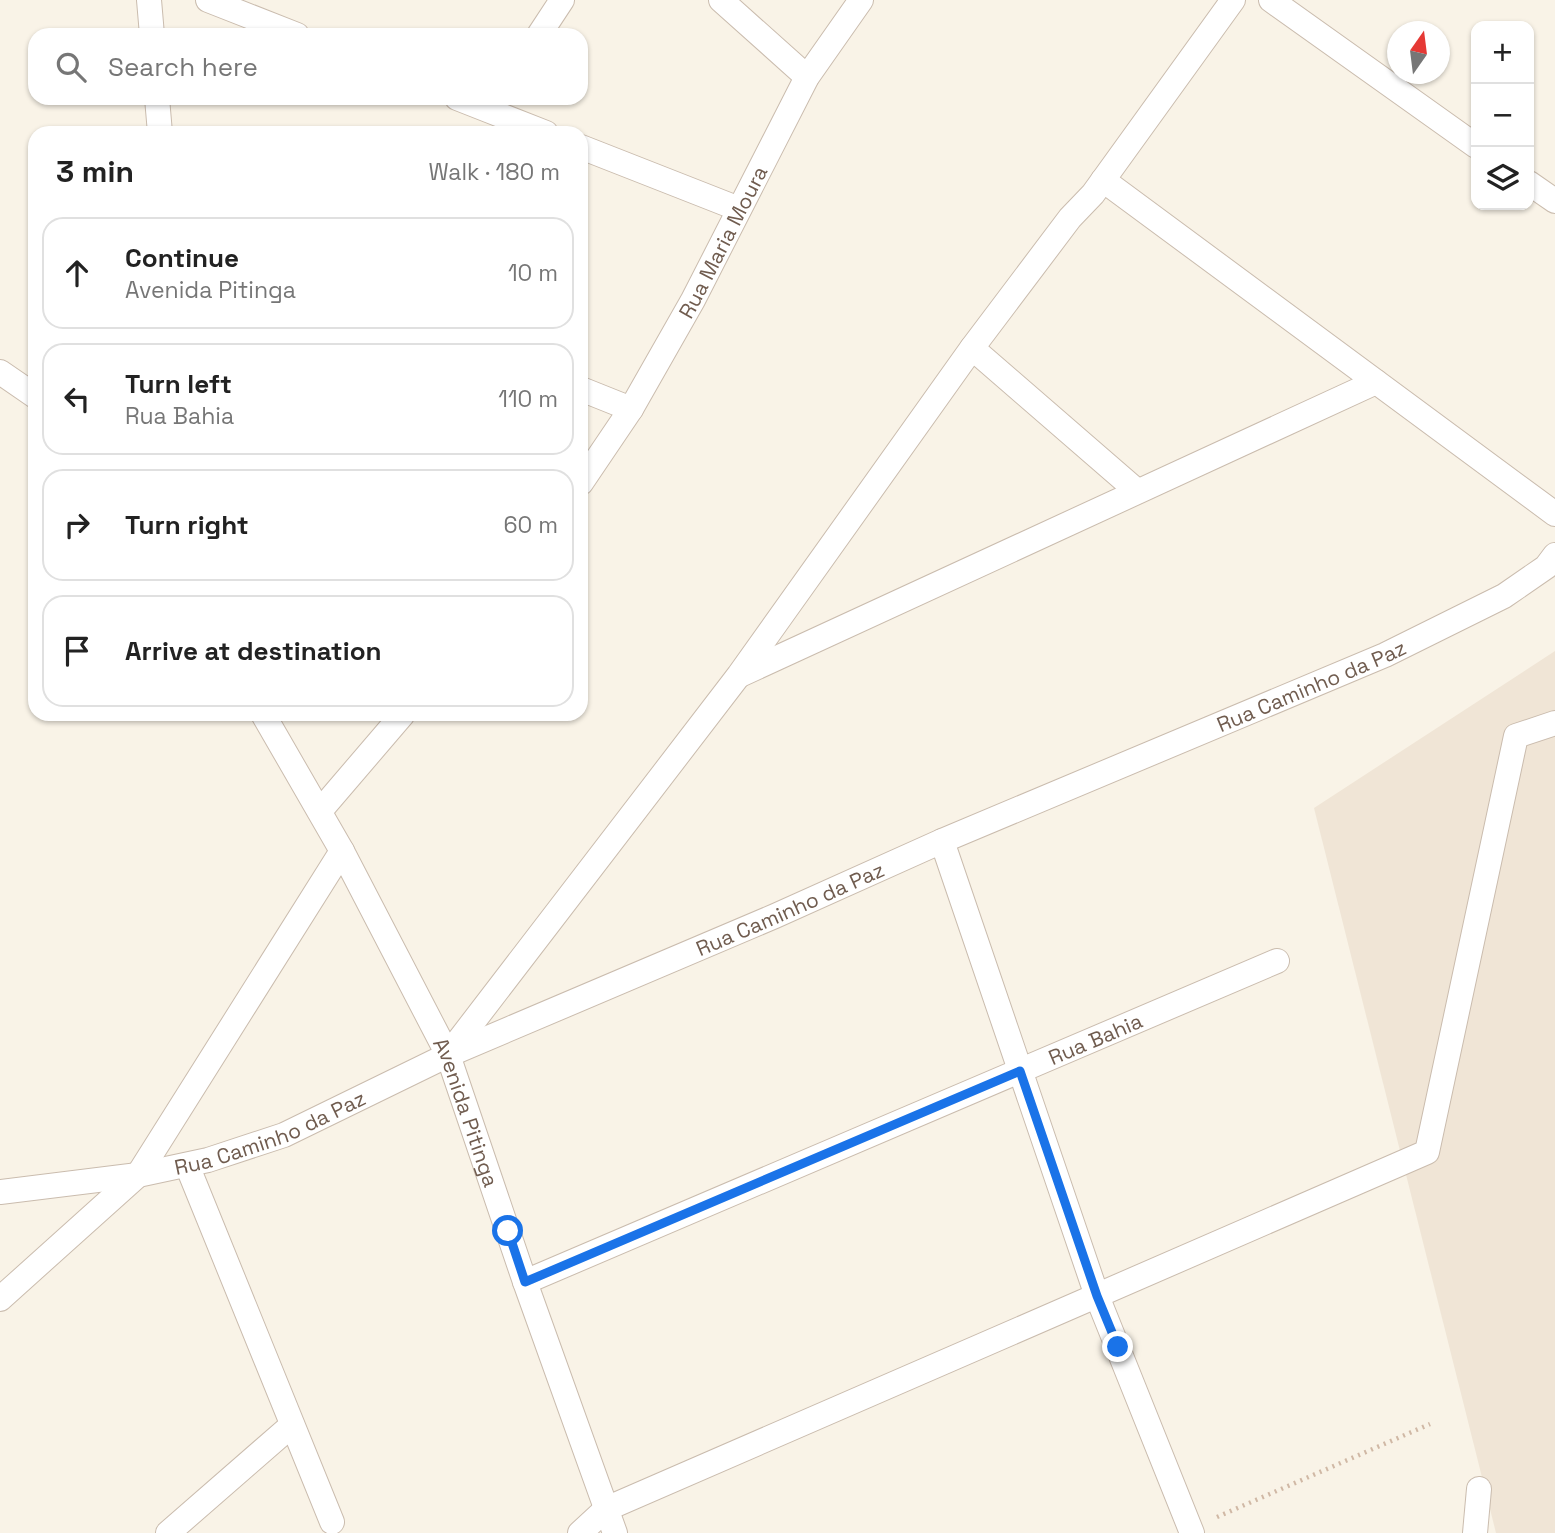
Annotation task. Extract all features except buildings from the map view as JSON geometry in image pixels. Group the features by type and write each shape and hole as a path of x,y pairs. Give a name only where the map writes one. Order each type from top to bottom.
{"street":[{"path":"149,0 151,28"},
{"path":"208,0 279,28"},
{"path":"544,28 562,0"},
{"path":"721,0 807,76"},
{"name":"Rua Maria Moura","path":"588,473 631,409 693,300 807,76 861,0"},
{"path":"448,1055 739,675 972,348 1070,218 1103,180 1233,0"},
{"path":"1271,0 1471,142"},
{"path":"158,105 159,126"},
{"path":"496,105 533,126"},
{"path":"588,150 739,209"},
{"path":"1103,180 1555,514"},
{"path":"1534,186 1555,201"},
{"path":"972,348 1138,491"},
{"path":"0,372 28,391"},
{"path":"739,675 1376,382"},
{"path":"588,392 631,409"},
{"name":"Rua Caminho da Paz","path":"0,1192 138,1175 208,1160 284,1135 448,1055 775,916 942,841 1385,655 1504,596 1546,567 1555,555"},
{"name":"Avenida Pitinga","path":"267,721 342,851 448,1055 525,1282 615,1533"},
{"path":"320,811 397,721"},
{"path":"580,1533 606,1509 1427,1152 1516,736 1555,723"},
{"path":"942,841 1097,1296 1187,1531"},
{"path":"0,1299 138,1175 342,851"},
{"name":"Rua Bahia","path":"525,1282 1277,961"},
{"path":"187,1164 332,1522"},
{"path":"168,1533 292,1424"},
{"path":"1475,1533 1479,1489"}],"path":[{"path":"1187,1531 1430,1424"}],"shaded area":[{"path":"1555,651 1555,1533 1496,1533 1314,808"}],"route":[{"path":"508,1231 525,1282 1020,1071 1097,1296 1118,1347"}]}
